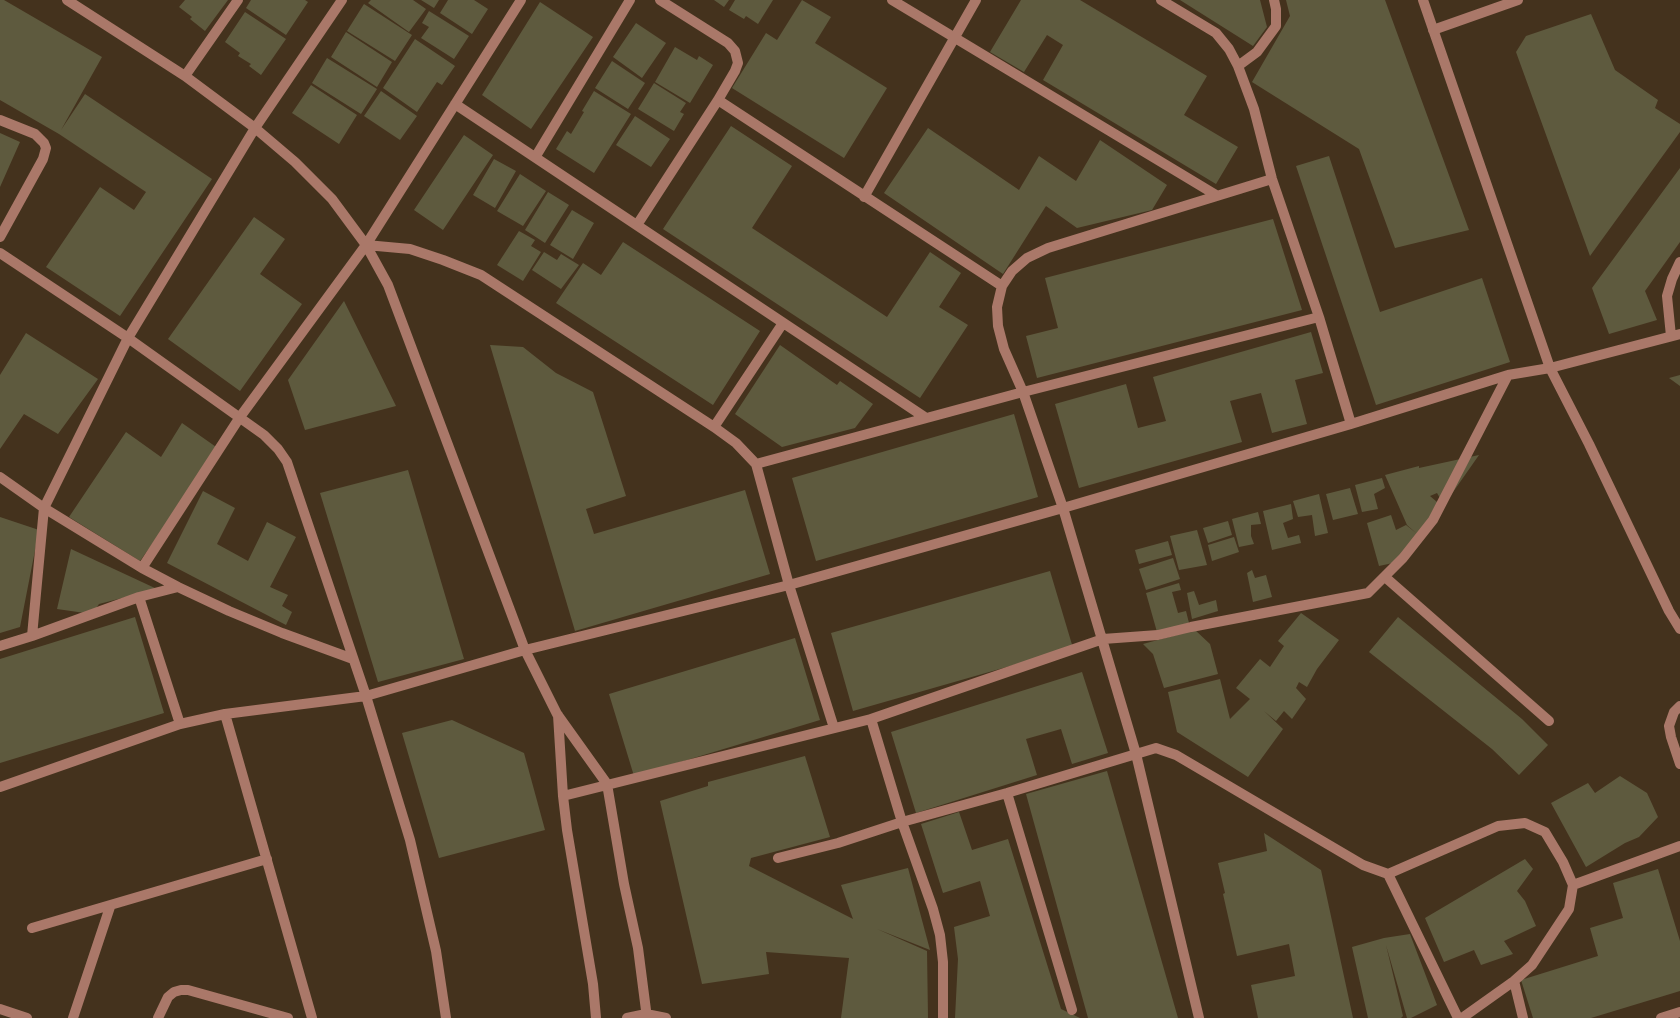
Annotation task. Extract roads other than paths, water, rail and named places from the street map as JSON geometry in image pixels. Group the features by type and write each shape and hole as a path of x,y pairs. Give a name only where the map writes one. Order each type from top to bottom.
{"street":[{"path":"67,0 185,76 255,128 295,162 332,199 366,245 388,285 525,650 558,714 607,784 624,884 638,948 647,1016"},
{"path":"185,76 238,0"},
{"path":"32,636 44,508 128,338 255,128 342,0"},
{"path":"142,568 240,417 366,245 521,0"},
{"path":"536,156 630,0"},
{"path":"637,225 718,100 738,63 735,51 728,43 660,0"},
{"path":"892,0 1216,196"},
{"path":"864,196 976,0"},
{"path":"1161,0 1216,33 1229,49 1238,66 1254,109 1272,179 1319,317 1351,424"},
{"path":"1238,66 1257,52 1276,26 1274,0"},
{"path":"1423,0 1550,368 1590,444 1669,611 1680,628"},
{"path":"1434,30 1518,0"},
{"path":"718,100 1002,286"},
{"path":"456,104 926,418"},
{"path":"0,120 35,134 44,143 46,148 43,159 0,237"},
{"path":"1199,1018 1136,754 1063,508 1023,392 1004,349 998,326 997,307 1002,286 1012,271 1027,258 1048,248 1272,179"},
{"path":"366,245 410,249 481,275 736,443 756,464 789,585 834,728"},
{"path":"0,253 128,338 240,417 264,435 278,449 287,462 366,696 410,840 436,951 446,1018"},
{"path":"0,787 180,724 225,714 366,696 525,650 789,585 1063,508 1351,424 1508,375 1550,368 1676,335 1667,296 1680,262"},
{"path":"756,464 1023,392 1319,317"},
{"path":"714,427 783,323"},
{"path":"563,796 871,719 1103,639 1158,635 1368,593 1403,558 1433,520 1508,375"},
{"path":"0,477 44,508 142,568 178,587 282,633 353,659"},
{"path":"1385,577 1549,721"},
{"path":"0,646 139,597 178,587"},
{"path":"139,597 180,724"},
{"path":"1680,706 1674,712 1670,726 1676,736 1680,764"},
{"path":"225,714 312,1018"},
{"path":"558,714 567,830 591,975 596,1018"},
{"path":"871,719 902,822 933,909 940,935 943,962 943,1018"},
{"path":"778,858 838,843 902,822 1008,793 1156,748 1176,755 1363,864 1388,874 1458,1018"},
{"path":"1008,793 1072,1010"},
{"path":"1388,874 1498,826 1525,823 1544,832 1563,862 1573,885 1569,909 1532,965 1514,981 1462,1018"},
{"path":"1573,885 1680,846"},
{"path":"32,928 110,907 267,859"},
{"path":"74,1018 110,907"},
{"path":"1514,981 1523,1018"},
{"path":"158,1018 168,996 174,992 188,990 288,1018"},
{"path":"0,1009 27,1018"},
{"path":"1661,1018 1680,1012"},
{"path":"627,1018 647,1016 666,1018"}]}
